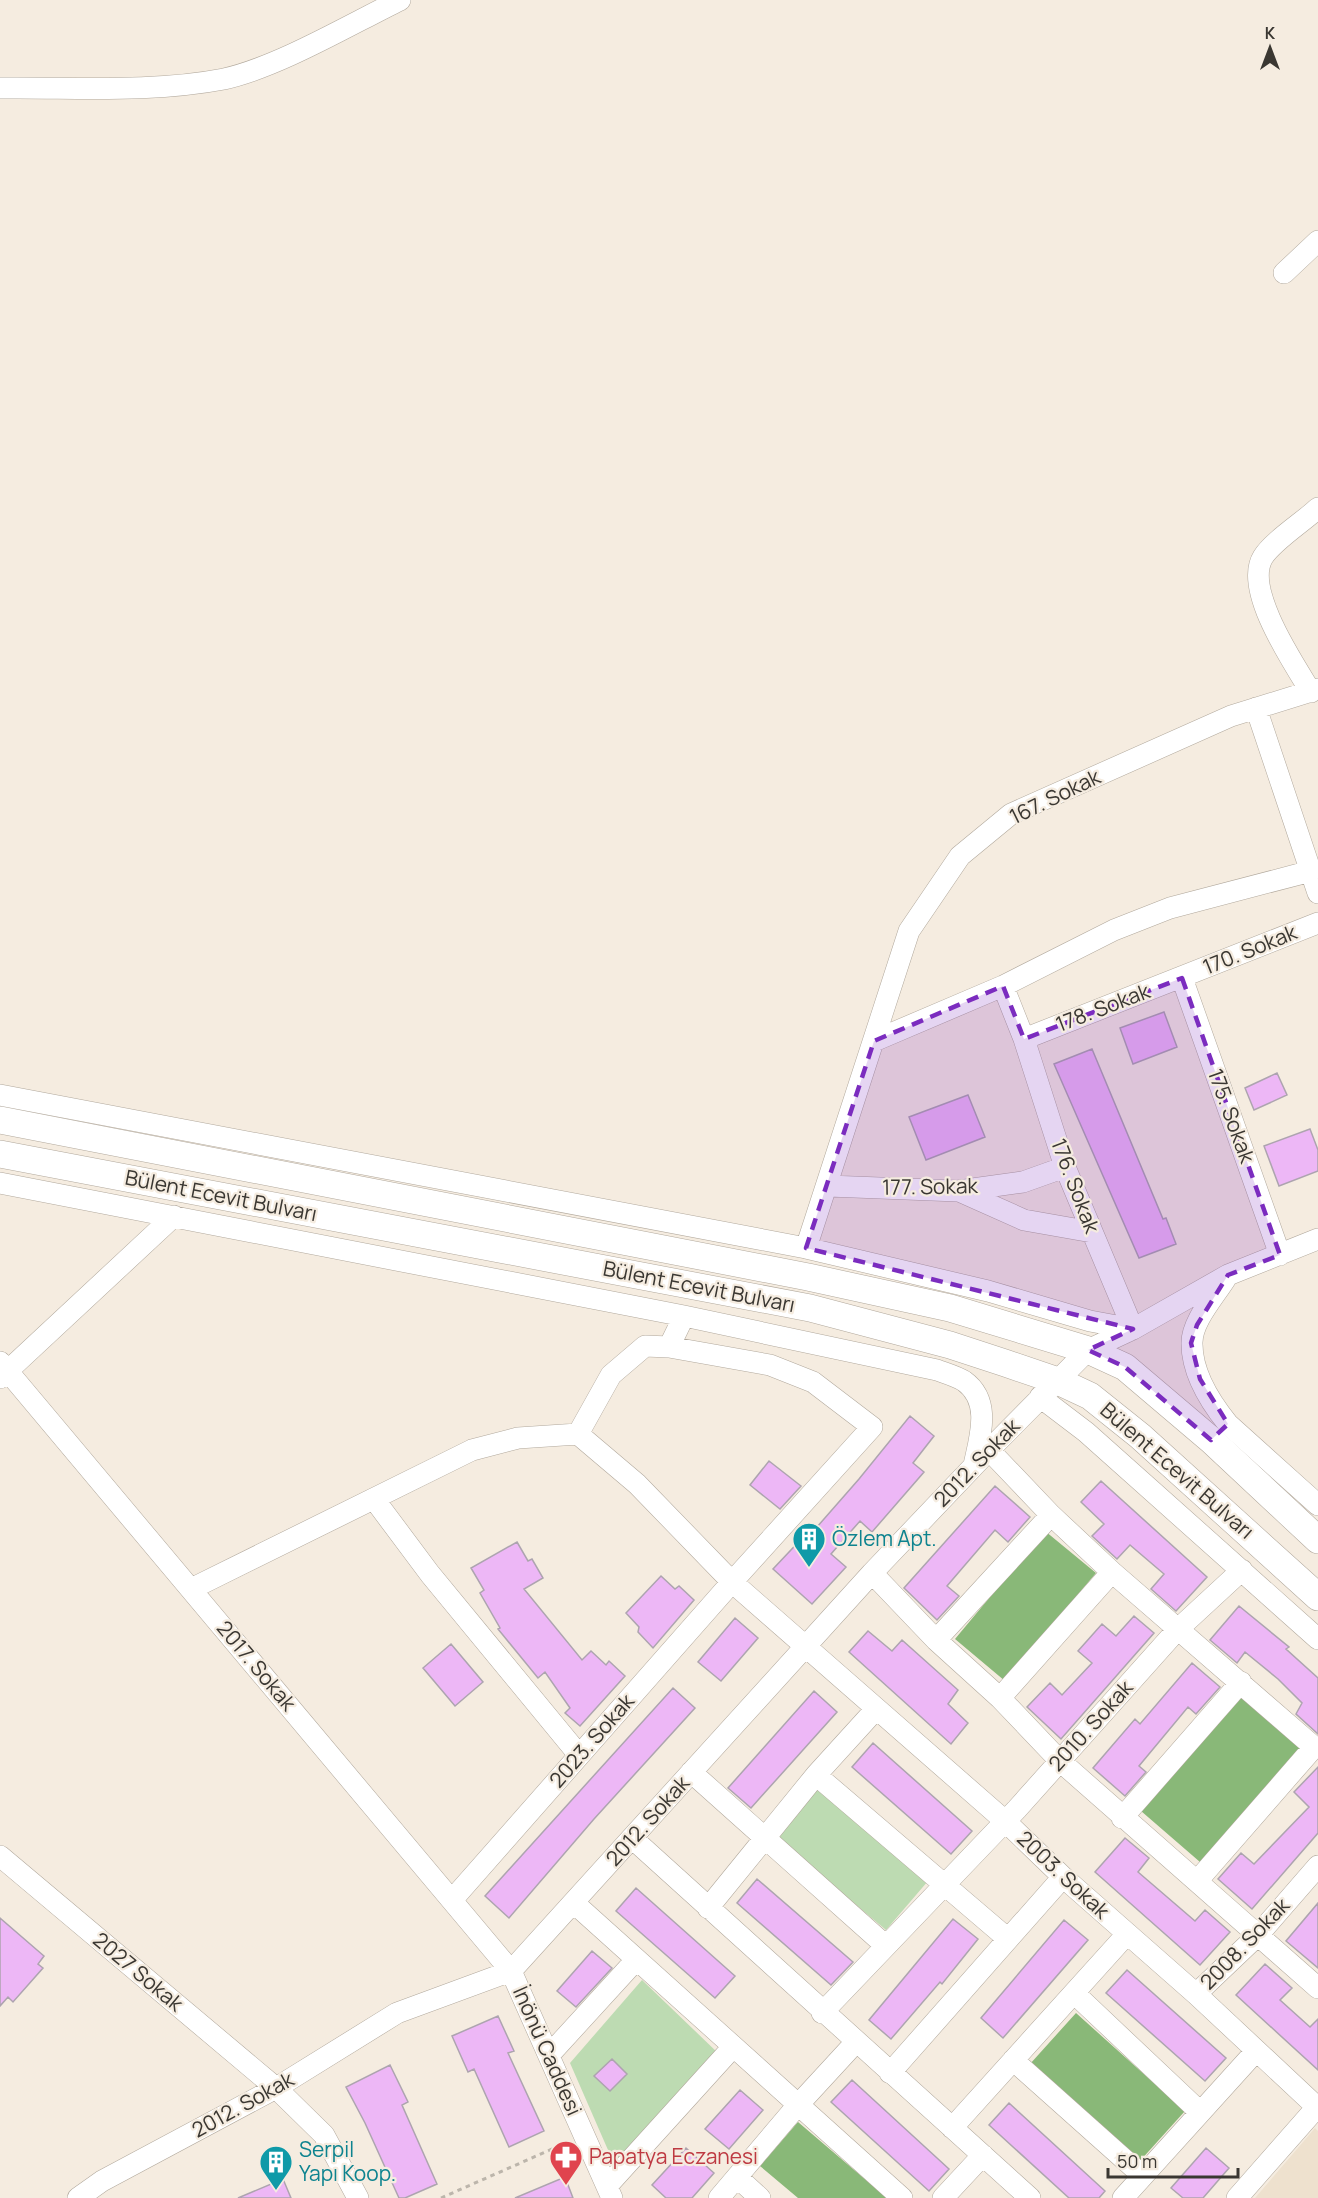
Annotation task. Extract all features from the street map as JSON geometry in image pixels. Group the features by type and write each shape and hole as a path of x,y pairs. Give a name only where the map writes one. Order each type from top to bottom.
{"main road":[{"name":"Bülent Ecevit Bulvarı","path":"0,1120 808,1277 950,1308 1088,1350 1125,1367 1220,1432 1318,1540"},
{"name":"Bülent Ecevit Bulvarı","path":"0,1154 810,1308 950,1345 1049,1389 1090,1396 1140,1436 1318,1597"}],"street":[{"path":"0,88 173,86 226,78 271,63 400,0"},
{"path":"1284,273 1318,241"},
{"path":"1315,691 1274,632 1261,592 1259,567 1264,555 1318,508"},
{"name":"167. Sokak","path":"806,1248 828,1186 909,930 960,856 1011,814 1231,716 1315,691"},
{"path":"1256,708 1318,893"},
{"path":"874,1041 1003,986 1114,930 1170,908 1311,871"},
{"name":"170. Sokak","path":"1182,978 1318,923"},
{"name":"178. Sokak","path":"1024,1039 1182,978"},
{"name":"175. Sokak","path":"1182,978 1280,1255"},
{"name":"176. Sokak","path":"1003,986 1024,1039 1065,1167 1133,1329"},
{"path":"0,1095 806,1248 988,1291 1090,1321 1133,1329"},
{"name":"177. Sokak","path":"828,1186 958,1191 1023,1182 1065,1167"},
{"path":"0,1183 684,1316 937,1370 963,1380 975,1392 982,1410 983,1424 974,1465"},
{"path":"958,1191 1024,1221 1092,1232"},
{"path":"2,1370 174,1216"},
{"name":"2012. Sokak","path":"78,2198 107,2189 397,2013 511,1971 872,1573 989,1449 1088,1350 1133,1329 1228,1275 1318,1239"},
{"path":"1228,1275 1197,1325 1191,1343 1200,1379 1216,1409 1220,1432 1318,1505"},
{"path":"191,1589 472,1450 518,1438 578,1434 601,1390 620,1364 645,1346 669,1347 684,1316"},
{"name":"2023. Sokak","path":"452,1900 872,1427 813,1382 770,1365 669,1347"},
{"name":"2017. Sokak","path":"2,1370 191,1589 511,1971"},
{"path":"1049,1389 1086,1431 1318,1639"},
{"name":"2003. Sokak","path":"578,1434 637,1484 732,1582 1005,1821 1063,1877 1196,1994 1317,2107"},
{"path":"989,1449 1051,1515 1112,1572 1316,1747 1198,1880"},
{"path":"374,1499 430,1574 579,1755"},
{"path":"936,1640 1051,1515"},
{"name":"2010. Sokak","path":"822,2013 945,1886 1177,1630 1242,1570"},
{"path":"1000,1698 1112,1572"},
{"path":"872,1573 936,1640 1000,1698 1060,1761 1122,1818 1198,1880 1318,1988"},
{"path":"1122,1818 1241,1682"},
{"path":"708,1908 816,1775 876,1709"},
{"path":"691,1772 886,1946"},
{"path":"816,1775 1008,1940"},
{"path":"632,1838 855,2043 1030,2198"},
{"name":"2027 Sokak","path":"0,1856 276,2088 324,2135 358,2198"},
{"name":"2008. Sokak","path":"1196,1994 1258,1935 1318,1866"},
{"path":"890,2073 1063,1877"},
{"path":"574,1904 902,2198"},
{"path":"952,2128 1127,1934"},
{"path":"550,2054 635,1961"},
{"name":"İnönü Caddesi","path":"511,1971 610,2192"},
{"path":"1074,1993 1200,2112"},
{"path":"719,2198 797,2106 855,2043"},
{"path":"610,2192 732,2048"},
{"path":"1123,2198 1256,2051"},
{"path":"1013,2060 1143,2176"},
{"path":"1237,2198 1317,2107"},
{"path":"943,2198 983,2155"},
{"path":"737,2177 760,2198"}],"path":[{"path":"441,2198 584,2135"}],"highlighted area":[{"path":"1182,978 1280,1255 1228,1275 1197,1325 1191,1343 1200,1379 1228,1424 1211,1440 1125,1367 1088,1350 1133,1329 806,1248 874,1041 1003,986 1024,1039"}],"shaded area":[{"path":"1315,2128 1318,2131 1318,2198 1255,2198"}],"green space":[{"path":"1045,1531 1096,1573 1005,1681 955,1639"},
{"path":"1242,1697 1301,1748 1200,1862 1141,1811"},
{"path":"818,1789 928,1881 886,1930 777,1839"},
{"path":"642,1980 719,2054 615,2166 570,2063"},
{"path":"1076,2013 1185,2111 1139,2162 1030,2064"},
{"path":"798,2122 887,2198 798,2198 760,2166"}],"building":[{"path":"1164,1012 1177,1047 1133,1064 1120,1028"},
{"path":"1092,1049 1163,1219 1166,1218 1176,1244 1139,1258 1054,1064"},
{"path":"1277,1073 1287,1095 1254,1110 1245,1088"},
{"path":"968,1095 985,1137 926,1160 909,1117"},
{"path":"1310,1129 1318,1150 1318,1171 1279,1186 1264,1146"},
{"path":"910,1416 934,1436 913,1463 924,1472 872,1532 860,1521 831,1554 846,1567 812,1604 773,1569 807,1533 810,1535"},
{"path":"769,1461 801,1486 780,1509 750,1485"},
{"path":"1101,1481 1207,1577 1176,1611 1151,1589 1164,1574 1130,1545 1117,1559 1092,1536 1104,1524 1081,1502"},
{"path":"995,1486 1030,1517 1008,1542 995,1530 947,1586 959,1596 937,1620 904,1588"},
{"path":"517,1542 528,1561 532,1559 543,1578 524,1589 582,1660 591,1651 606,1665 609,1661 625,1676 580,1726 565,1713 570,1708 545,1672 538,1678 498,1629 500,1628 480,1593 484,1590 471,1568"},
{"path":"661,1576 675,1589 679,1586 694,1600 653,1648 638,1632 639,1627 626,1613"},
{"path":"1239,1606 1289,1647 1286,1649 1318,1678 1318,1734 1296,1714 1302,1703 1278,1679 1245,1652 1237,1663 1210,1640"},
{"path":"1134,1616 1154,1633 1061,1739 1027,1707 1050,1683 1062,1695 1092,1663 1078,1651 1102,1624 1116,1636"},
{"path":"735,1618 758,1638 721,1681 698,1662"},
{"path":"868,1631 892,1651 902,1640 958,1690 948,1704 968,1723 951,1744 849,1652"},
{"path":"451,1644 483,1682 455,1706 423,1668"},
{"path":"1192,1663 1220,1687 1196,1714 1188,1707 1139,1766 1146,1772 1125,1796 1093,1768 1135,1719 1140,1724"},
{"path":"673,1688 695,1708 594,1819 509,1918 485,1896"},
{"path":"814,1691 837,1712 751,1808 728,1788"},
{"path":"873,1743 972,1831 951,1854 852,1767"},
{"path":"1318,1767 1318,1833 1252,1909 1218,1879 1241,1853 1254,1864 1309,1807 1294,1792"},
{"path":"1125,1838 1149,1858 1138,1872 1195,1921 1205,1910 1230,1932 1200,1965 1095,1872"},
{"path":"757,1879 853,1962 831,1985 737,1903"},
{"path":"636,1888 735,1976 715,1998 616,1911"},
{"path":"1318,1903 1318,1968 1286,1941"},
{"path":"0,1918 44,1956 38,1964 43,1968 13,2002 8,1997 0,2006"},
{"path":"953,1919 978,1939 942,1984 940,1982 891,2039 869,2020"},
{"path":"1064,1920 1088,1940 1003,2038 981,2018"},
{"path":"592,1951 612,1968 576,2007 557,1991"},
{"path":"1265,1964 1292,1988 1280,2000 1310,2027 1318,2019 1318,2070 1236,1995"},
{"path":"1127,1970 1226,2058 1205,2081 1106,1993"},
{"path":"498,2016 514,2051 508,2053 544,2131 509,2147 474,2069 468,2072 452,2036"},
{"path":"612,2059 627,2074 610,2091 594,2076"},
{"path":"390,2065 408,2102 402,2105 437,2184 405,2198 399,2198 346,2087"},
{"path":"852,2080 949,2169 929,2191 831,2102"},
{"path":"740,2090 763,2110 729,2149 705,2129"},
{"path":"1009,2103 1105,2191 1099,2198 1069,2198 989,2125"},
{"path":"686,2148 714,2173 692,2198 666,2198 652,2185"},
{"path":"1206,2148 1229,2168 1203,2198 1183,2198 1171,2188"},
{"path":"565,2177 573,2198 515,2198"},
{"name":"Serpil Yapı Koop.","path":"283,2179 291,2198 238,2198"}],"place":[{"name":"Özlem Apt.","path":"809,1568"},
{"name":"Papatya Eczanesi","path":"566,2186"},
{"name":"Serpil Yapı Koop.","path":"276,2191"}]}
